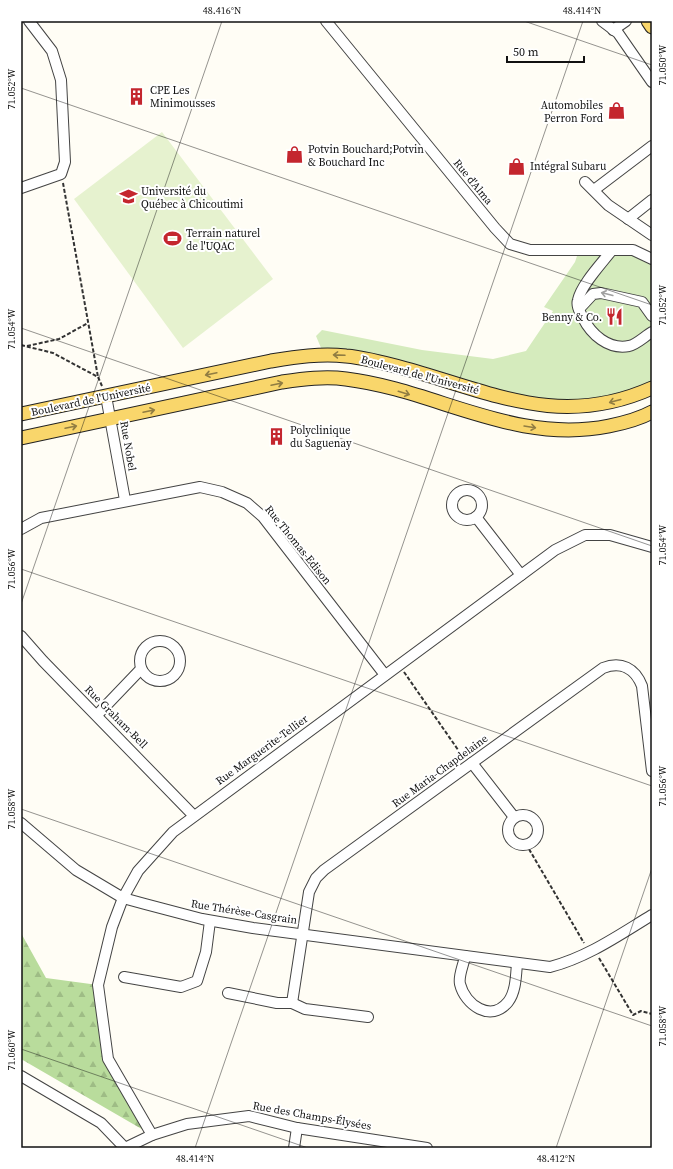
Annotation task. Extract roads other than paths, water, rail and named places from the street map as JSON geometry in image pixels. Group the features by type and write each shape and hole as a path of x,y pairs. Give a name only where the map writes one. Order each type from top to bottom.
{"main road":[{"path":"648,21 652,27"},
{"name":"Boulevard de l'Université","path":"21,414 298,356 347,356 385,363 508,400 549,407 569,408 610,403 634,396 652,388"},
{"name":"Boulevard de l'Université","path":"21,438 282,382 325,378 345,379 385,387 509,424 534,428 576,431 596,429 623,424 652,412"}],"street":[{"path":"21,188 61,174 65,162 61,80 52,51 30,21"},
{"name":"Rue d'Alma","path":"326,21 495,228 510,244 530,250 633,250 651,257"},
{"path":"602,21 618,33 652,82"},
{"path":"613,30 626,21"},
{"path":"594,190 652,146"},
{"path":"585,182 608,205 652,235"},
{"path":"628,219 652,200"},
{"path":"612,250 579,294 577,303 579,309 592,333 610,344 620,347 630,346 652,332"},
{"path":"579,309 595,293 601,293 642,302 652,316"},
{"name":"Rue Nobel","path":"106,396 125,500"},
{"name":"Rue Thomas-Edison","path":"21,529 42,518 125,500 200,487 222,492 247,503 263,517 385,675"},
{"path":"476,516 521,575"},
{"name":"Rue Marguerite-Tellier","path":"152,1135 108,1059 98,985 112,927 123,898 138,871 173,832 555,550 585,535 610,535 652,547"},
{"name":"Rue Graham-Bell","path":"21,636 43,661 194,816"},
{"path":"97,716 141,669 141,655 149,644 162,641 168,643 178,652 180,665 174,676 168,680 156,681 150,678 141,669"},
{"name":"Rue Maria-Chapdelaine","path":"292,1003 309,892 316,878 324,870 603,668 612,665 630,670 638,676 642,686 652,772"},
{"path":"470,764 514,817"},
{"path":"523,815 532,818 537,826 534,839 526,844 516,843 509,836 508,826 514,817 523,815"},
{"name":"Rue Thérèse-Casgrain","path":"21,823 76,870 123,898 210,921 550,967 572,961 592,952 652,915"},
{"path":"124,977 181,987 197,981 206,952 210,921"},
{"path":"465,956 460,983 468,1002 482,1011 496,1011 508,1002 515,987 517,963"},
{"path":"228,993 277,1003 292,1003 305,1009 368,1018"},
{"path":"21,1076 101,1123 125,1148"},
{"name":"Rue des Champs-Élysées","path":"125,1148 152,1135 187,1124 249,1116 298,1128 427,1148"},
{"path":"294,1148 298,1128"}],"place":[{"name":"CPE Les Minimousses","path":"137,96"},
{"name":"Automobiles Perron Ford","path":"616,111"},
{"name":"Potvin Bouchard;Potvin & Bouchard Inc","path":"295,155"},
{"name":"Intégral Subaru","path":"517,166"},
{"name":"Université du Québec à Chicoutimi","path":"128,197"},
{"name":"Terrain naturel de l'UQAC","path":"173,239"},
{"name":"Benny & Co.","path":"615,317"},
{"name":"Polyclinique du Saguenay","path":"277,436"}]}
